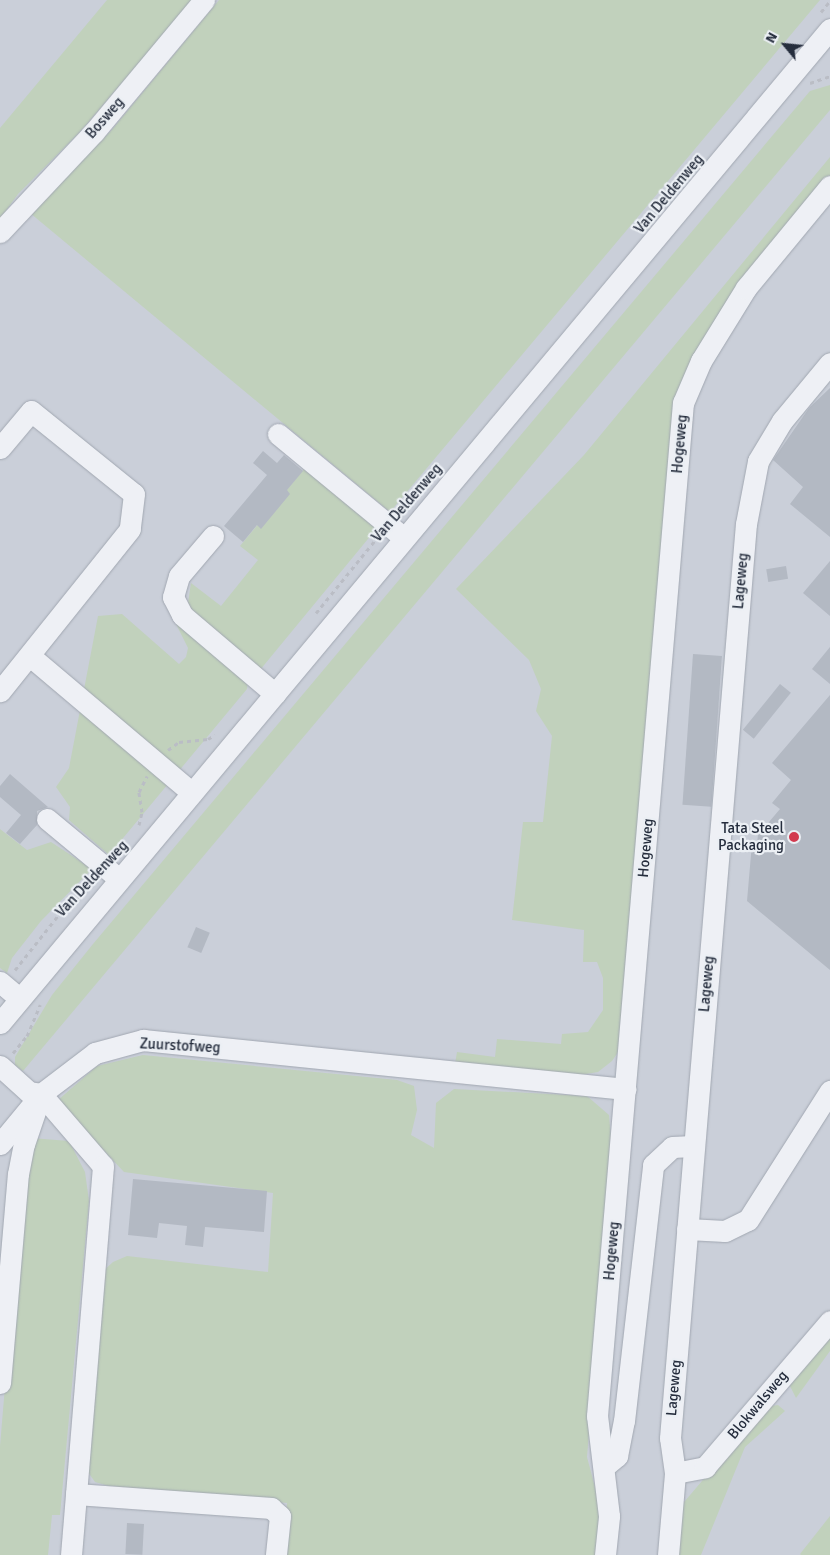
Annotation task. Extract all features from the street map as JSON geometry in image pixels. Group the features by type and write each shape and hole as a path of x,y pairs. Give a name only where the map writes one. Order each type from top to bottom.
{"lane":[{"name":"Bosweg","path":"0,232 94,132 204,0"},
{"name":"Van Deldenweg","path":"0,1022 8,989 118,878 192,793 404,538 824,22"},
{"name":"Hogeweg","path":"605,1555 609,1516 605,1466 597,1416 683,403 700,361 746,288 830,186"},
{"name":"Lageweg","path":"668,1555 675,1473 670,1438 746,524 758,461 782,420 830,363"},
{"path":"0,448 31,411 134,494 130,529 0,691"},
{"path":"278,434 404,538"},
{"path":"213,536 179,576 173,597 182,615 275,694"},
{"path":"30,656 192,793"},
{"path":"47,819 118,878"},
{"name":"Zuurstofweg","path":"0,1144 41,1094 94,1053 143,1040 626,1089"},
{"path":"0,1066 29,1092 41,1094 103,1166 71,1555"},
{"path":"687,1229 725,1231 748,1220 830,1091"},
{"path":"0,1383 18,1174 41,1094"},
{"path":"605,1466 617,1456 624,1421 653,1165 672,1147 694,1146"},
{"name":"Blokwalsweg","path":"675,1473 705,1467 830,1320"},
{"path":"76,1494 271,1508 280,1516 276,1555"}],"path":[{"path":"824,22 830,1"},
{"name":"Van Deldenweg","path":"309,621 426,480"},
{"name":"Van Deldenweg","path":"138,828 142,812 141,785 156,764 179,742 208,739 216,734"},
{"name":"Van Deldenweg","path":"8,989 19,961 65,907 84,892"}],"shaded area":[{"path":"0,0 830,0 830,1555 0,1555"}],"green space":[{"path":"107,0 193,0 80,132 18,194 0,219 0,128"},
{"path":"219,0 820,0 390,512 30,213 50,189 110,132"},
{"path":"830,85 830,110 23,1071 15,1065 15,1057 52,995 93,944 810,91"},
{"path":"830,157 830,176 699,350 621,1048 612,1061 598,1072 580,1075 455,1064 457,1052 495,1057 497,1039 561,1044 562,1034 588,1032 603,1010 603,978 597,962 583,962 584,930 512,920 523,822 543,822 552,736 536,711 541,689 529,660 456,589 584,455"},
{"path":"304,469 377,528 260,670 198,619 188,603 191,583 221,606 258,560 240,546"},
{"path":"122,614 179,664 186,657 188,648 171,614 248,681 247,689 109,855 69,820 70,807 56,787 69,768 98,616"},
{"path":"0,829 27,850 51,842 92,869 41,921 12,958 7,973 0,968"},
{"path":"143,1055 397,1080 414,1086 417,1110 411,1135 434,1148 436,1103 454,1089 587,1096 609,1115 612,1150 587,1457 600,1506 596,1555 283,1555 287,1503 109,1486 95,1482 88,1472 101,1273 113,1262 127,1256 268,1272 273,1193 124,1172 57,1101 97,1066"},
{"path":"31,1138 69,1141 85,1172 89,1201 60,1515 52,1515 48,1555 0,1555 0,1446 23,1171"},
{"path":"830,1331 830,1351 796,1398 790,1386 793,1376"},
{"path":"778,1405 785,1411 745,1447 701,1555 675,1555 679,1508 765,1407"},
{"path":"830,1516 830,1555 801,1555 800,1554"}],"building":[{"path":"830,388 830,537 790,504 803,487 773,460 809,408"},
{"path":"263,451 277,463 284,455 303,471 287,490 290,494 261,529 257,525 243,542 224,526 267,475 253,463"},
{"path":"830,561 830,616 803,593"},
{"path":"786,566 788,579 768,582 766,569"},
{"path":"830,647 830,684 812,669"},
{"path":"693,654 722,656 711,807 682,805"},
{"path":"780,684 791,693 754,739 743,730"},
{"name":"Tata Steel Packaging","path":"830,695 830,970 747,901 752,843 757,844 758,835 780,809 772,803 791,780 772,763"},
{"path":"10,774 48,807 37,811 37,825 20,844 6,833 21,815 0,797 0,786"},
{"path":"196,927 210,933 201,953 187,947"},
{"path":"133,1179 267,1191 264,1232 205,1227 203,1247 185,1245 187,1226 159,1223 157,1238 128,1235"},
{"path":"127,1523 144,1524 142,1555 125,1554"}],"place":[{"name":"Tata Steel Packaging","path":"794,837"}]}
